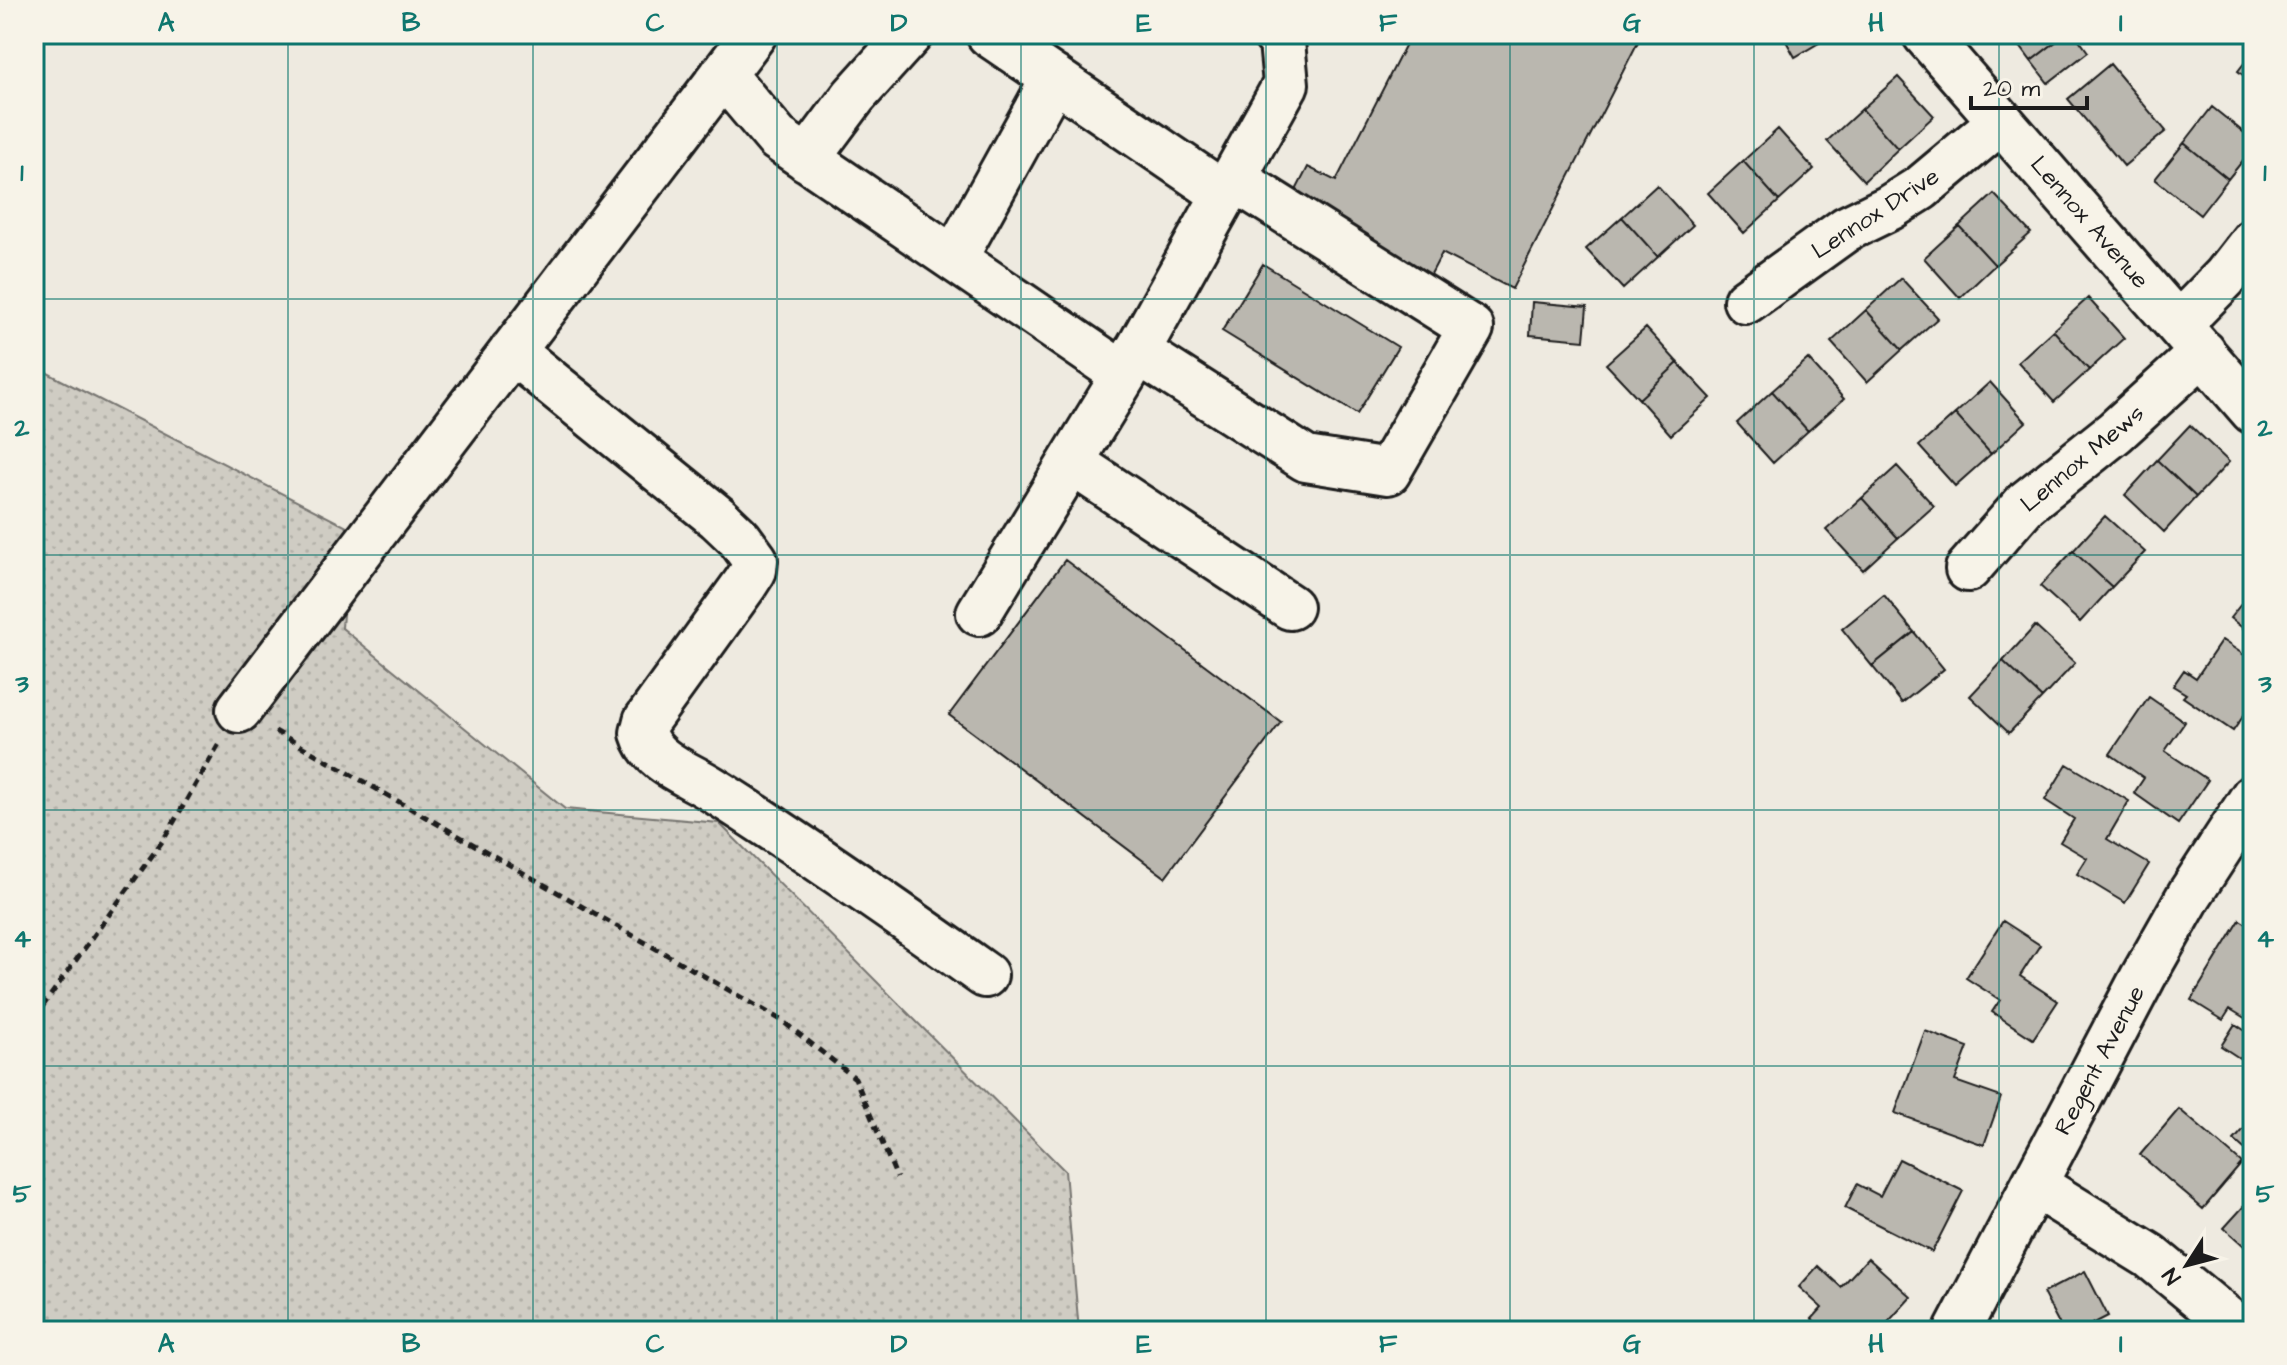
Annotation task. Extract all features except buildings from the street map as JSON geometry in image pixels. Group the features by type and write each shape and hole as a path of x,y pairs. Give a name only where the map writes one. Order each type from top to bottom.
{"street":[{"path":"239,710 754,34"},
{"path":"807,159 854,96 910,34"},
{"path":"723,74 777,138 954,259 1131,363 1306,459 1388,472 1471,328 1229,186 989,34"},
{"path":"979,613 1131,363 1286,84 1282,42 1275,34"},
{"name":"Lennox Avenue","path":"1925,34 2253,411"},
{"path":"954,259 1054,78"},
{"name":"Lennox Drive","path":"1746,301 1840,234 1921,188 2001,121"},
{"name":"Lennox Mews","path":"1968,569 2026,503 2115,432 2191,338 2225,277 2253,241"},
{"path":"512,351 718,518 739,538 755,560 754,570 745,584 646,721 643,733 654,752 814,854 985,975"},
{"path":"1071,462 1290,607"},
{"name":"Regent Avenue","path":"1957,1331 2098,1058 2190,894 2253,797"},
{"path":"2035,1185 2150,1256 2241,1331"}],"path":[{"path":"34,1018 164,839 239,710 781,1020 855,1078 897,1178"}],"shaded area":[{"path":"34,366 349,528 342,628 565,809 719,823 1065,1171 1079,1331 34,1331"}]}
